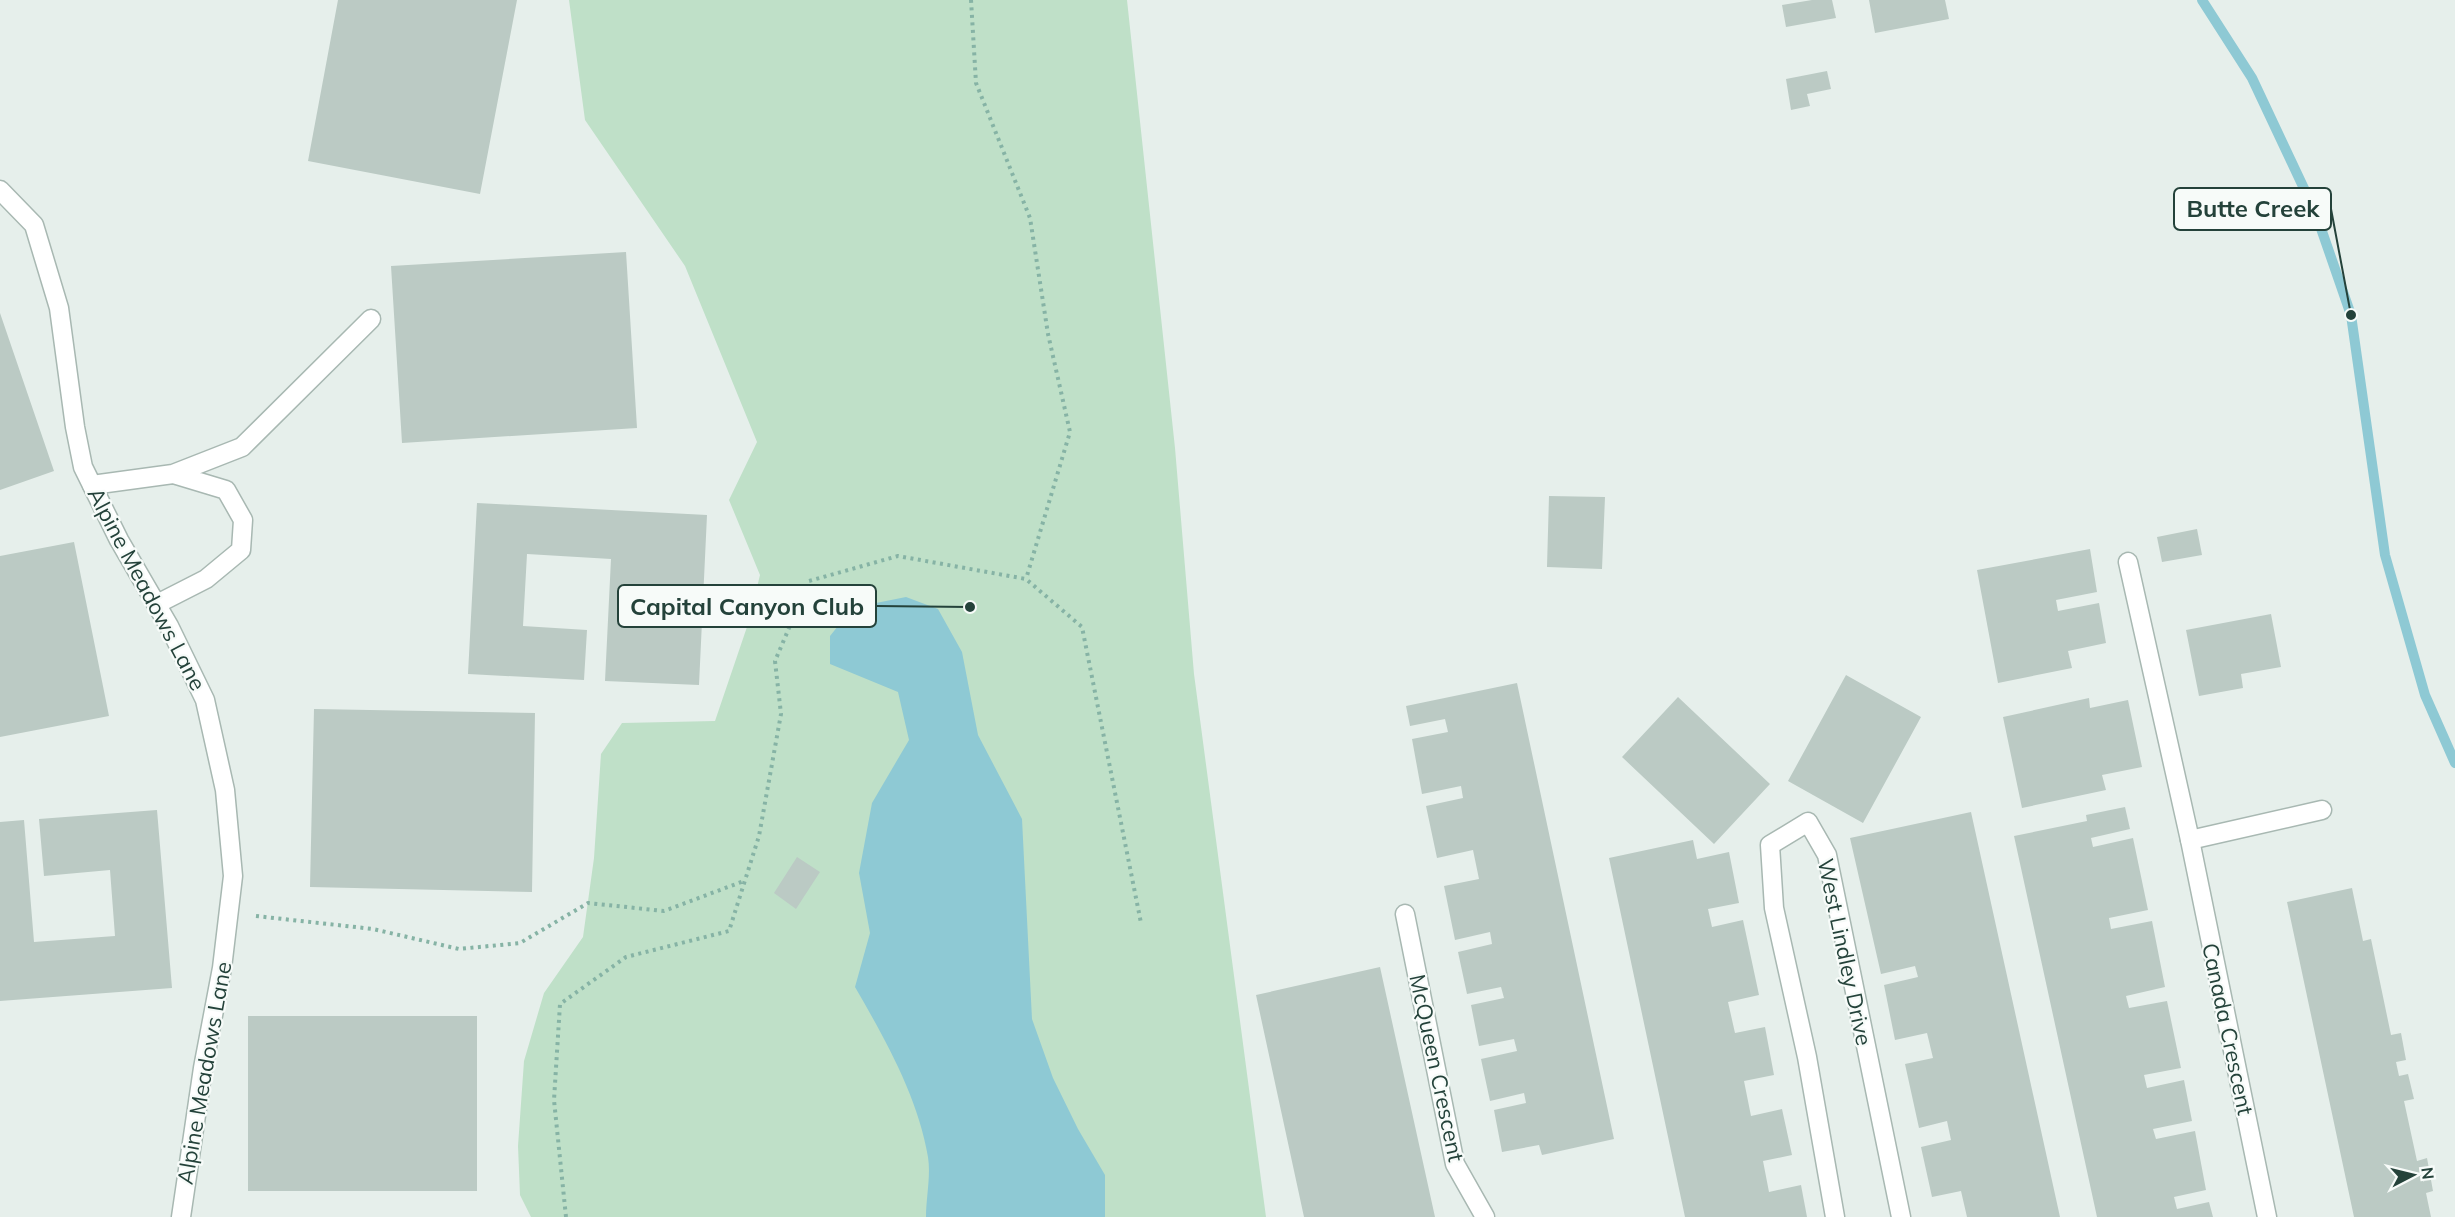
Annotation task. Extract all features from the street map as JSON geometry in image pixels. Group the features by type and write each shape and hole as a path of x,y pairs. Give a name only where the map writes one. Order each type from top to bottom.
{"street":[{"name":"Alpine Meadows Lane","path":"0,190 34,225 59,308 75,427 83,467 119,540 157,604 205,700 225,789 233,876 222,968 201,1080 181,1217"},
{"path":"92,485 173,474 242,447 371,318"},
{"path":"157,604 206,579 241,550 243,520 226,490 173,474"},
{"name":"Canada Crescent","path":"2128,562 2190,840 2267,1217"},
{"path":"2190,840 2322,810"},
{"name":"West Lindley Drive","path":"1835,1217 1807,1057 1774,908 1770,844 1808,822 1827,855 1901,1217"},
{"name":"McQueen Crescent","path":"1405,914 1455,1164 1485,1217"}],"path":[{"path":"971,0 976,83 1030,218 1048,334 1070,432 1026,579"},
{"path":"566,1217 554,1100 560,1004 626,957 729,932 759,836 781,714 775,661 809,581 898,556 1026,579 1082,627 1141,923"},
{"path":"229,913 373,929 459,949 520,943 588,903 664,912 745,881"}],"green space":[{"path":"569,0 1127,0 1175,448 1194,674 1266,1217 531,1217 520,1195 518,1146 524,1061 544,993 583,937 594,858 601,754 622,723 715,721 748,624 760,575 729,500 757,442 685,266 585,120"}],"water":[{"path":"906,597 938,609 962,652 978,735 1022,819 1032,1019 1053,1078 1078,1129 1105,1175 1105,1217 926,1217 929,1164 917,1112 889,1048 855,987 870,933 859,873 872,803 909,740 898,692 830,664 830,636 850,611"}],"building":[{"path":"338,0 517,0 480,194 308,161"},
{"path":"1812,0 1832,0 1836,18 1786,27 1782,5"},
{"path":"1869,0 1945,0 1949,19 1875,33"},
{"path":"1827,71 1831,89 1807,94 1810,106 1791,110 1786,79"},
{"path":"626,252 637,428 402,443 391,266"},
{"path":"0,313 54,471 0,490"},
{"path":"1549,496 1605,497 1602,569 1547,567"},
{"path":"477,503 707,515 699,685 605,681 611,559 527,554 523,626 587,630 584,680 468,674"},
{"path":"2197,529 2202,555 2162,562 2157,537"},
{"path":"74,542 109,716 0,737 0,556"},
{"path":"2090,549 2097,592 2056,600 2058,611 2099,603 2106,643 2068,651 2072,668 1998,683 1977,570"},
{"path":"2271,614 2281,667 2241,674 2243,688 2199,696 2186,630"},
{"path":"1846,675 1921,717 1863,823 1788,781"},
{"path":"1517,683 1614,1139 1542,1155 1539,1145 1502,1152 1494,1110 1526,1103 1524,1093 1490,1101 1481,1059 1517,1051 1514,1039 1479,1046 1471,1005 1504,998 1501,987 1467,994 1458,952 1492,944 1490,932 1455,940 1444,886 1479,879 1473,850 1437,858 1426,806 1463,798 1461,786 1422,794 1412,739 1448,732 1445,719 1410,726 1406,706"},
{"path":"1678,697 1770,784 1714,844 1622,757"},
{"path":"2089,698 2090,708 2128,700 2142,767 2102,775 2106,790 2022,808 2003,717"},
{"path":"314,709 535,713 532,892 310,887"},
{"path":"2125,807 2130,829 2091,838 2093,847 2133,838 2148,910 2109,918 2111,929 2152,921 2165,987 2126,996 2129,1008 2167,1001 2181,1068 2144,1075 2147,1088 2184,1080 2192,1121 2153,1129 2156,1139 2195,1131 2206,1190 2174,1197 2177,1209 2209,1202 2213,1217 2097,1217 2014,836 2087,821 2086,815"},
{"path":"157,810 172,988 0,1001 0,822 24,820 34,942 115,936 110,870 44,876 39,819"},
{"path":"1971,812 2060,1217 1967,1217 1961,1191 1932,1197 1921,1147 1951,1140 1947,1121 1919,1128 1905,1064 1933,1058 1927,1033 1895,1040 1884,985 1918,977 1915,966 1881,974 1850,838"},
{"path":"1693,840 1697,859 1729,852 1739,903 1708,909 1712,927 1743,920 1759,995 1728,1002 1735,1033 1765,1027 1774,1075 1744,1081 1751,1116 1782,1109 1792,1155 1763,1161 1769,1192 1801,1185 1807,1217 1685,1217 1609,858"},
{"path":"797,857 820,872 796,909 774,893"},
{"path":"2352,888 2363,941 2371,939 2391,1035 2401,1033 2406,1060 2396,1062 2399,1076 2408,1074 2414,1099 2404,1101 2417,1161 2427,1158 2433,1191 2426,1193 2431,1217 2354,1217 2287,902"},
{"path":"1380,967 1435,1217 1304,1217 1256,995"},
{"path":"248,1016 477,1016 477,1191 248,1191"}],"waterway":[{"path":"2202,0 2252,78 2316,214 2351,315 2385,555 2425,695 2455,763"}],"place":[{"name":"Butte Creek","path":"2351,315"},
{"name":"Capital Canyon Club","path":"970,607"}]}
